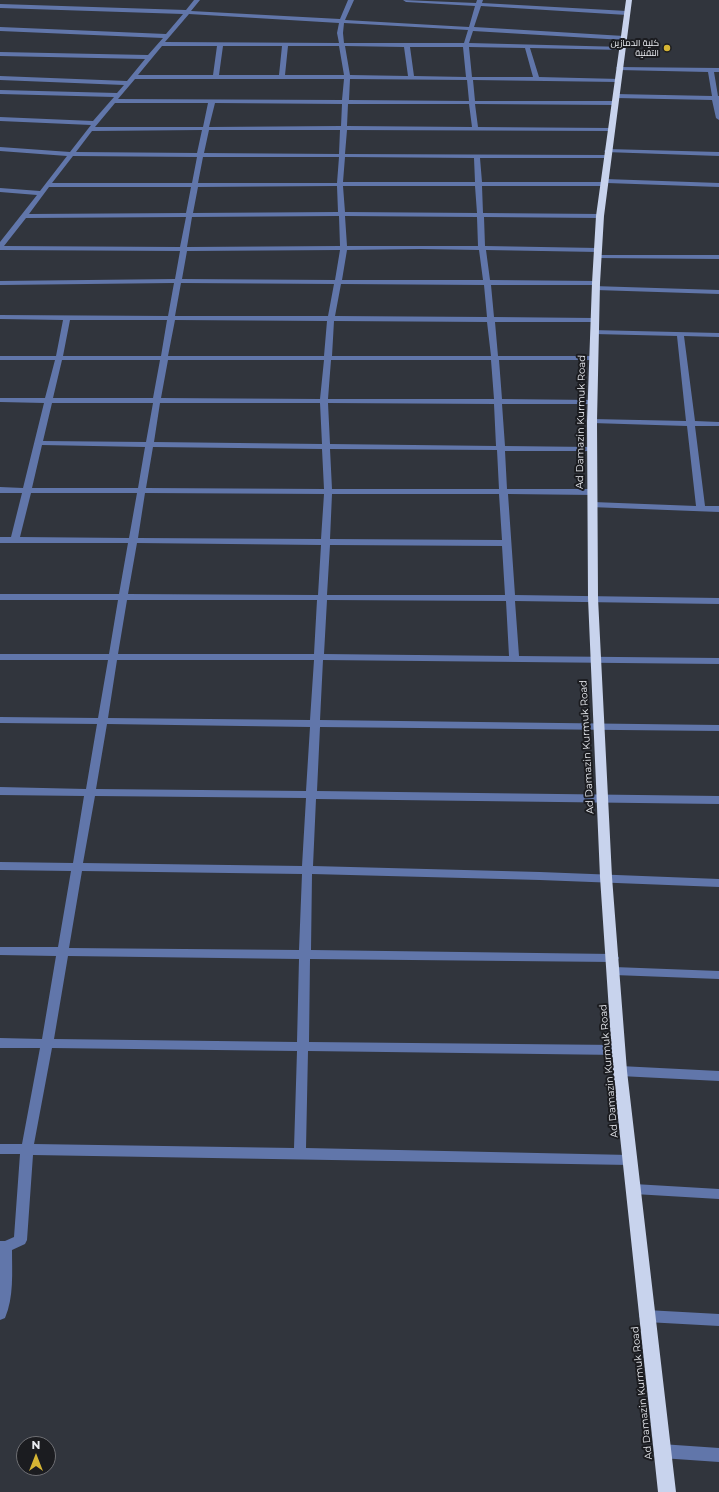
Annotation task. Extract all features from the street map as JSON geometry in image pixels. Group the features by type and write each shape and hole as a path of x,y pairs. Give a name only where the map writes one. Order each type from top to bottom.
{"highway":[{"name":"Ad Damazin Kurmuk Road","path":"629,0 607,154 600,216 594,320 592,421 594,598 606,877 620,1071 666,1492"}],"street":[{"path":"197,0 90,129 23,216 9,230 0,247 184,249 482,248 719,258"},
{"path":"300,1153 307,870 328,492 324,400 331,318 344,249 340,185 344,102 347,77 340,33 342,21 351,0"},
{"path":"406,0 479,2 627,13"},
{"path":"475,128 466,45 479,2"},
{"path":"0,6 187,12 342,21 471,29 624,43"},
{"path":"0,29 167,36"},
{"path":"161,44 528,46 624,43"},
{"path":"216,76 220,44"},
{"path":"282,77 284,44"},
{"path":"407,45 411,77"},
{"path":"528,46 536,79"},
{"path":"0,54 150,57"},
{"path":"711,70 717,98 719,118"},
{"path":"0,78 131,80 216,76 536,79 719,70"},
{"path":"0,92 119,95"},
{"path":"114,101 472,102 717,98"},
{"path":"0,1314 5,1294 3,1247 20,1240 27,1149 47,1044 122,598 189,216 212,101"},
{"path":"0,119 95,123"},
{"path":"90,129 475,128 611,130"},
{"path":"0,149 71,154 342,156 719,154"},
{"path":"477,156 482,248 492,319 495,359 514,658"},
{"path":"47,185 719,184"},
{"path":"0,190 41,192"},
{"path":"23,216 342,214 600,216"},
{"path":"0,283 178,281 487,283 596,286 719,292"},
{"path":"0,317 594,320"},
{"path":"15,540 59,358 67,318"},
{"path":"594,332 719,335"},
{"path":"680,334 701,508"},
{"path":"0,358 594,358"},
{"path":"0,400 498,400 593,402"},
{"path":"592,421 719,424"},
{"path":"38,443 592,449"},
{"path":"0,490 593,492"},
{"path":"593,505 719,508"},
{"path":"0,540 507,543"},
{"path":"0,597 594,598 719,601"},
{"path":"0,657 514,658 719,661"},
{"path":"0,720 719,728"},
{"path":"0,791 719,800"},
{"path":"0,866 307,870 606,877 719,883"},
{"path":"0,951 613,958"},
{"path":"614,972 719,975"},
{"path":"0,1043 619,1050"},
{"path":"620,1071 719,1076"},
{"path":"0,1149 300,1153 630,1160"},
{"path":"634,1189 719,1194"},
{"path":"646,1316 719,1320"},
{"path":"661,1451 719,1455"}],"place":[{"name":"كلية الدمازين التقنية","path":"667,48"}]}
